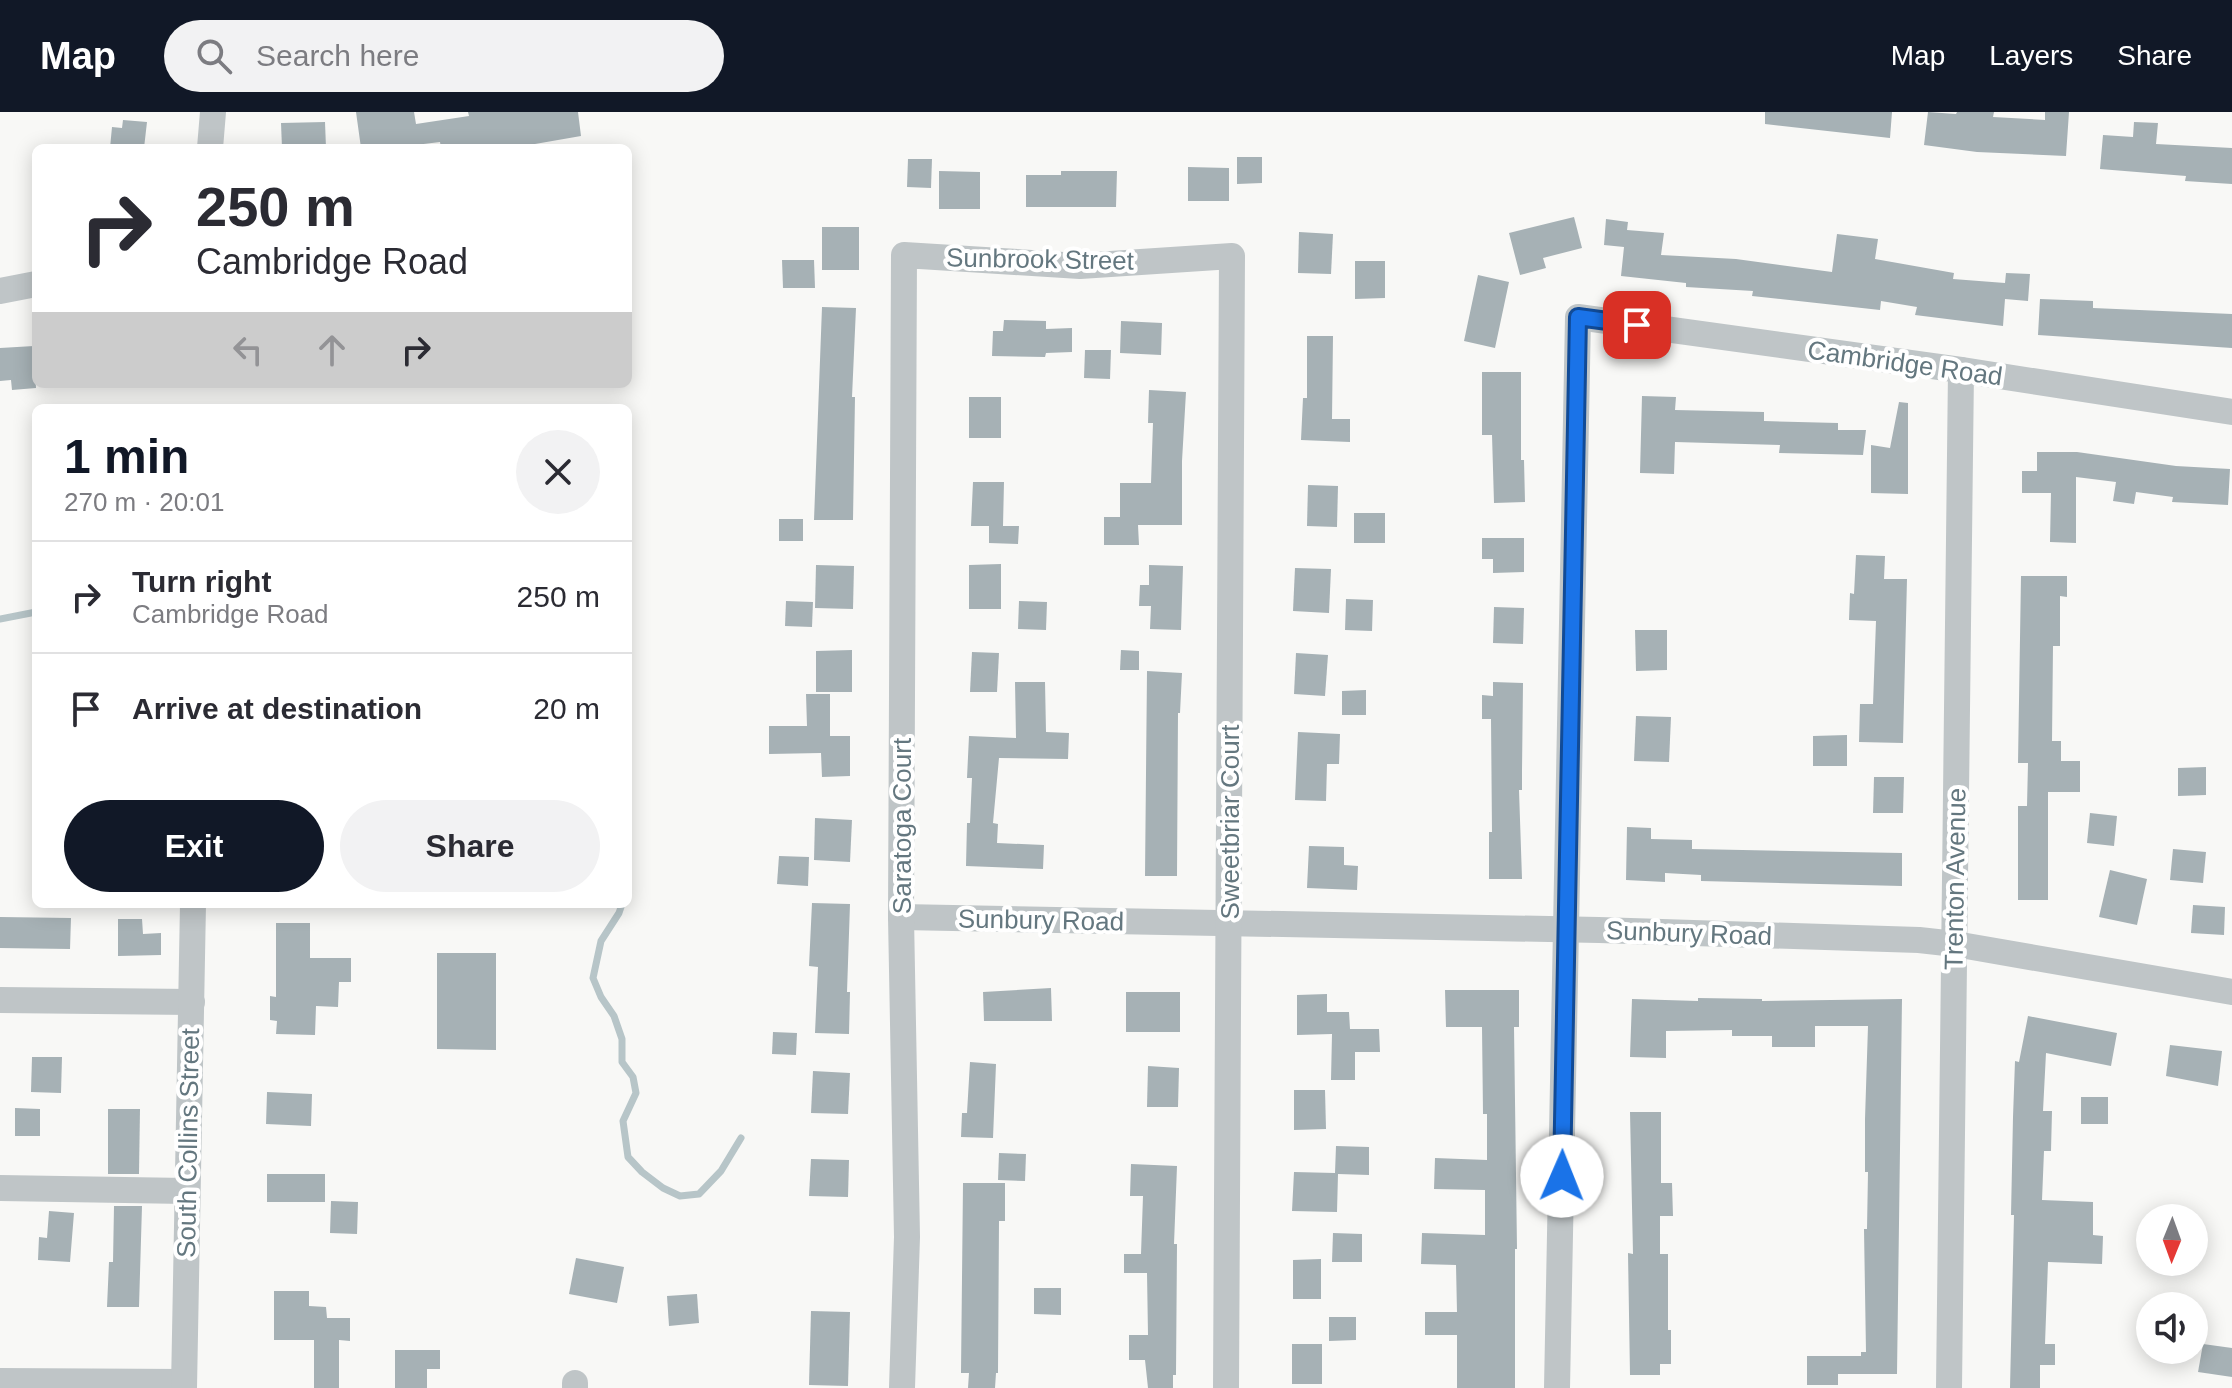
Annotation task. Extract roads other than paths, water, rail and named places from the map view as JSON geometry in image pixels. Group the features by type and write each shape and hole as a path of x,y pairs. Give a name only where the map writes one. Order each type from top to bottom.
{"street":[{"path":"210,144 213,112"},
{"name":"Sunbrook Street","path":"904,264 904,255 1080,266 1232,256"},
{"name":"Sweetbriar Court","path":"1226,1388 1232,256"},
{"name":"Saratoga Court","path":"902,1388 907,1237 901,917 904,264"},
{"path":"0,291 32,285"},
{"name":"Cambridge Road","path":"1567,929 1578,317 1961,370 2232,412"},
{"name":"Trenton Avenue","path":"1949,1388 1961,370"},
{"name":"South Collins Street","path":"184,1385 193,908"},
{"name":"Sunbury Road","path":"901,917 1567,929 1904,940 1955,944 2232,992"},
{"path":"1557,1388 1567,929"},
{"path":"0,1000 192,1002"},
{"path":"0,1188 187,1191"},
{"path":"0,1381 184,1385"}],"waterway":[{"path":"0,619 32,613"},
{"path":"621,908 601,941 593,978 614,1016 622,1039 622,1062 633,1077 636,1093 623,1121 628,1157 663,1188 680,1196 699,1194 721,1171 741,1138"}]}
